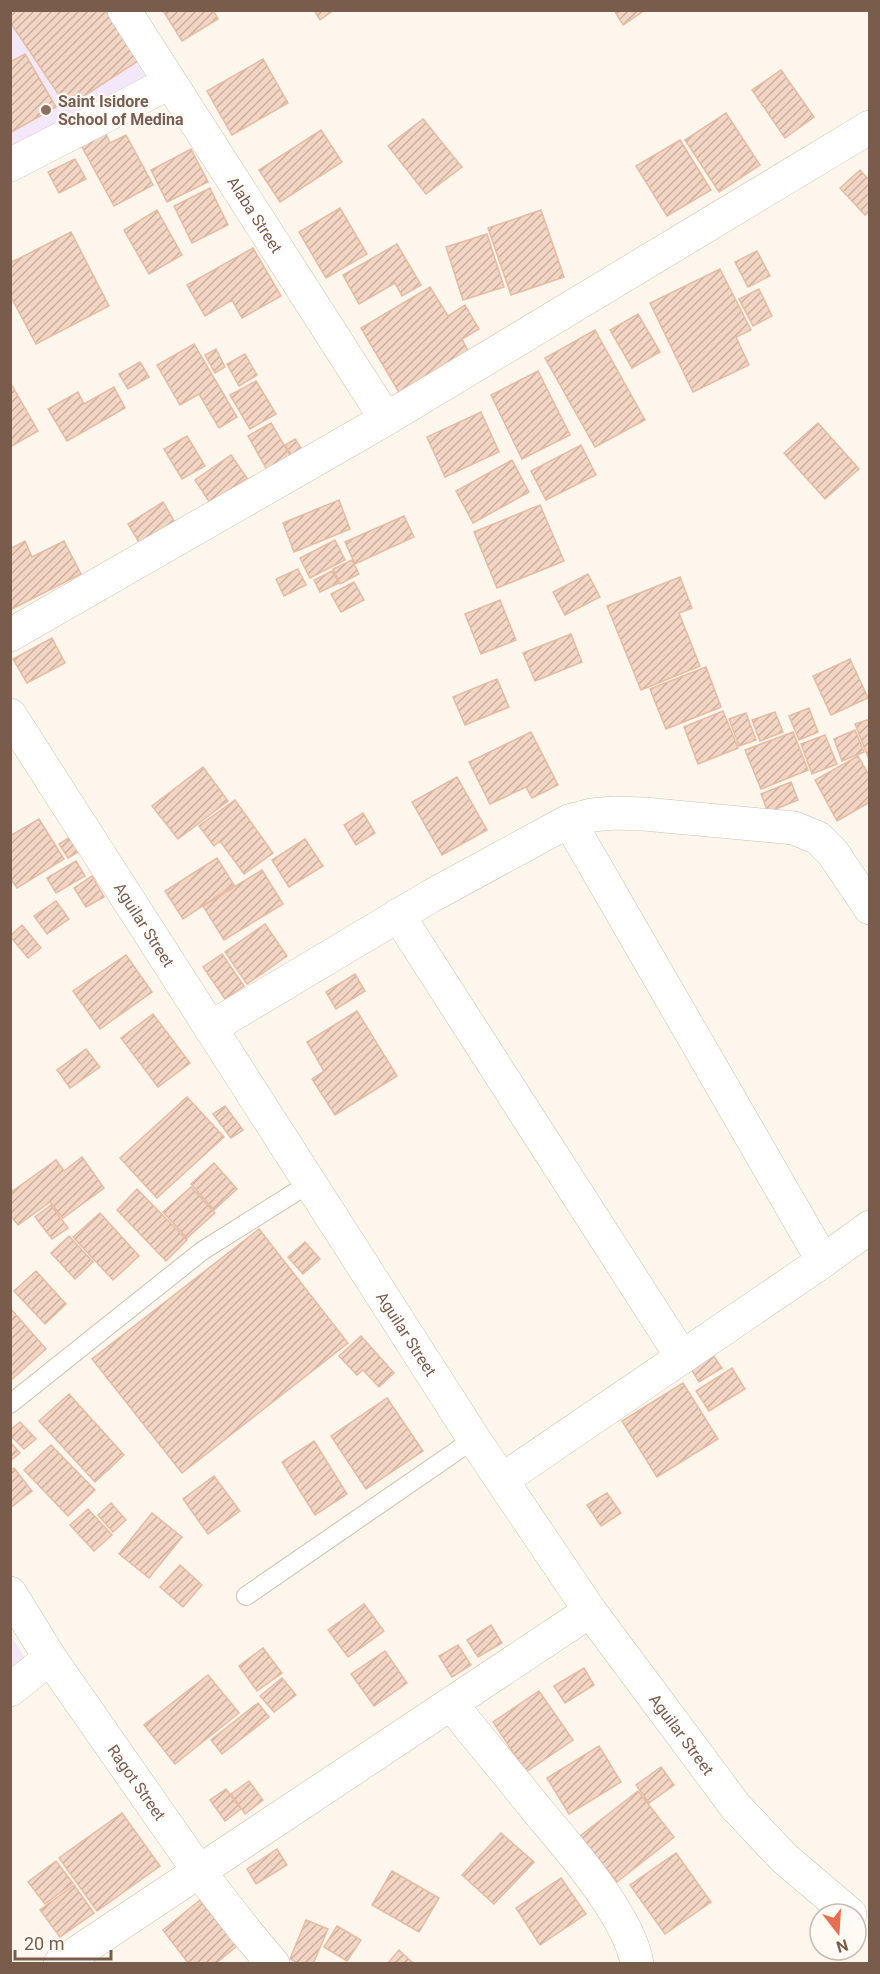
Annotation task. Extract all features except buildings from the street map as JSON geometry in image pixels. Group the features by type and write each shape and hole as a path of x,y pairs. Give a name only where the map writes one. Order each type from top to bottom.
{"street":[{"name":"Alaba Street","path":"124,10 386,419"},
{"path":"10,165 169,83"},
{"path":"10,635 386,419 870,128"},
{"name":"Aguilar Street","path":"10,715 474,1439 590,1611 736,1807 784,1858 836,1902"},
{"path":"210,1028 398,915 569,821 592,815 644,814 795,828 818,838 833,854 870,908"},
{"path":"569,821 823,1261"},
{"path":"398,915 682,1357"},
{"path":"501,1480 870,1227"},
{"name":"Ragot Street","path":"10,1593 50,1658 198,1870 273,1964"},
{"path":"60,1964 590,1611"},
{"path":"10,1690 50,1658"},
{"path":"451,1704 572,1852 606,1898 635,1949 637,1964"}],"lane":[{"path":"10,1404 202,1251 310,1183"},
{"path":"246,1596 474,1439"}],"shaded area":[{"name":"Saint Isidore School of Medina","path":"11,11 113,11 151,74 11,147"},
{"path":"10,1634 26,1660 10,1672"}],"place":[{"name":"Saint Isidore School of Medina","path":"46,110"}]}
